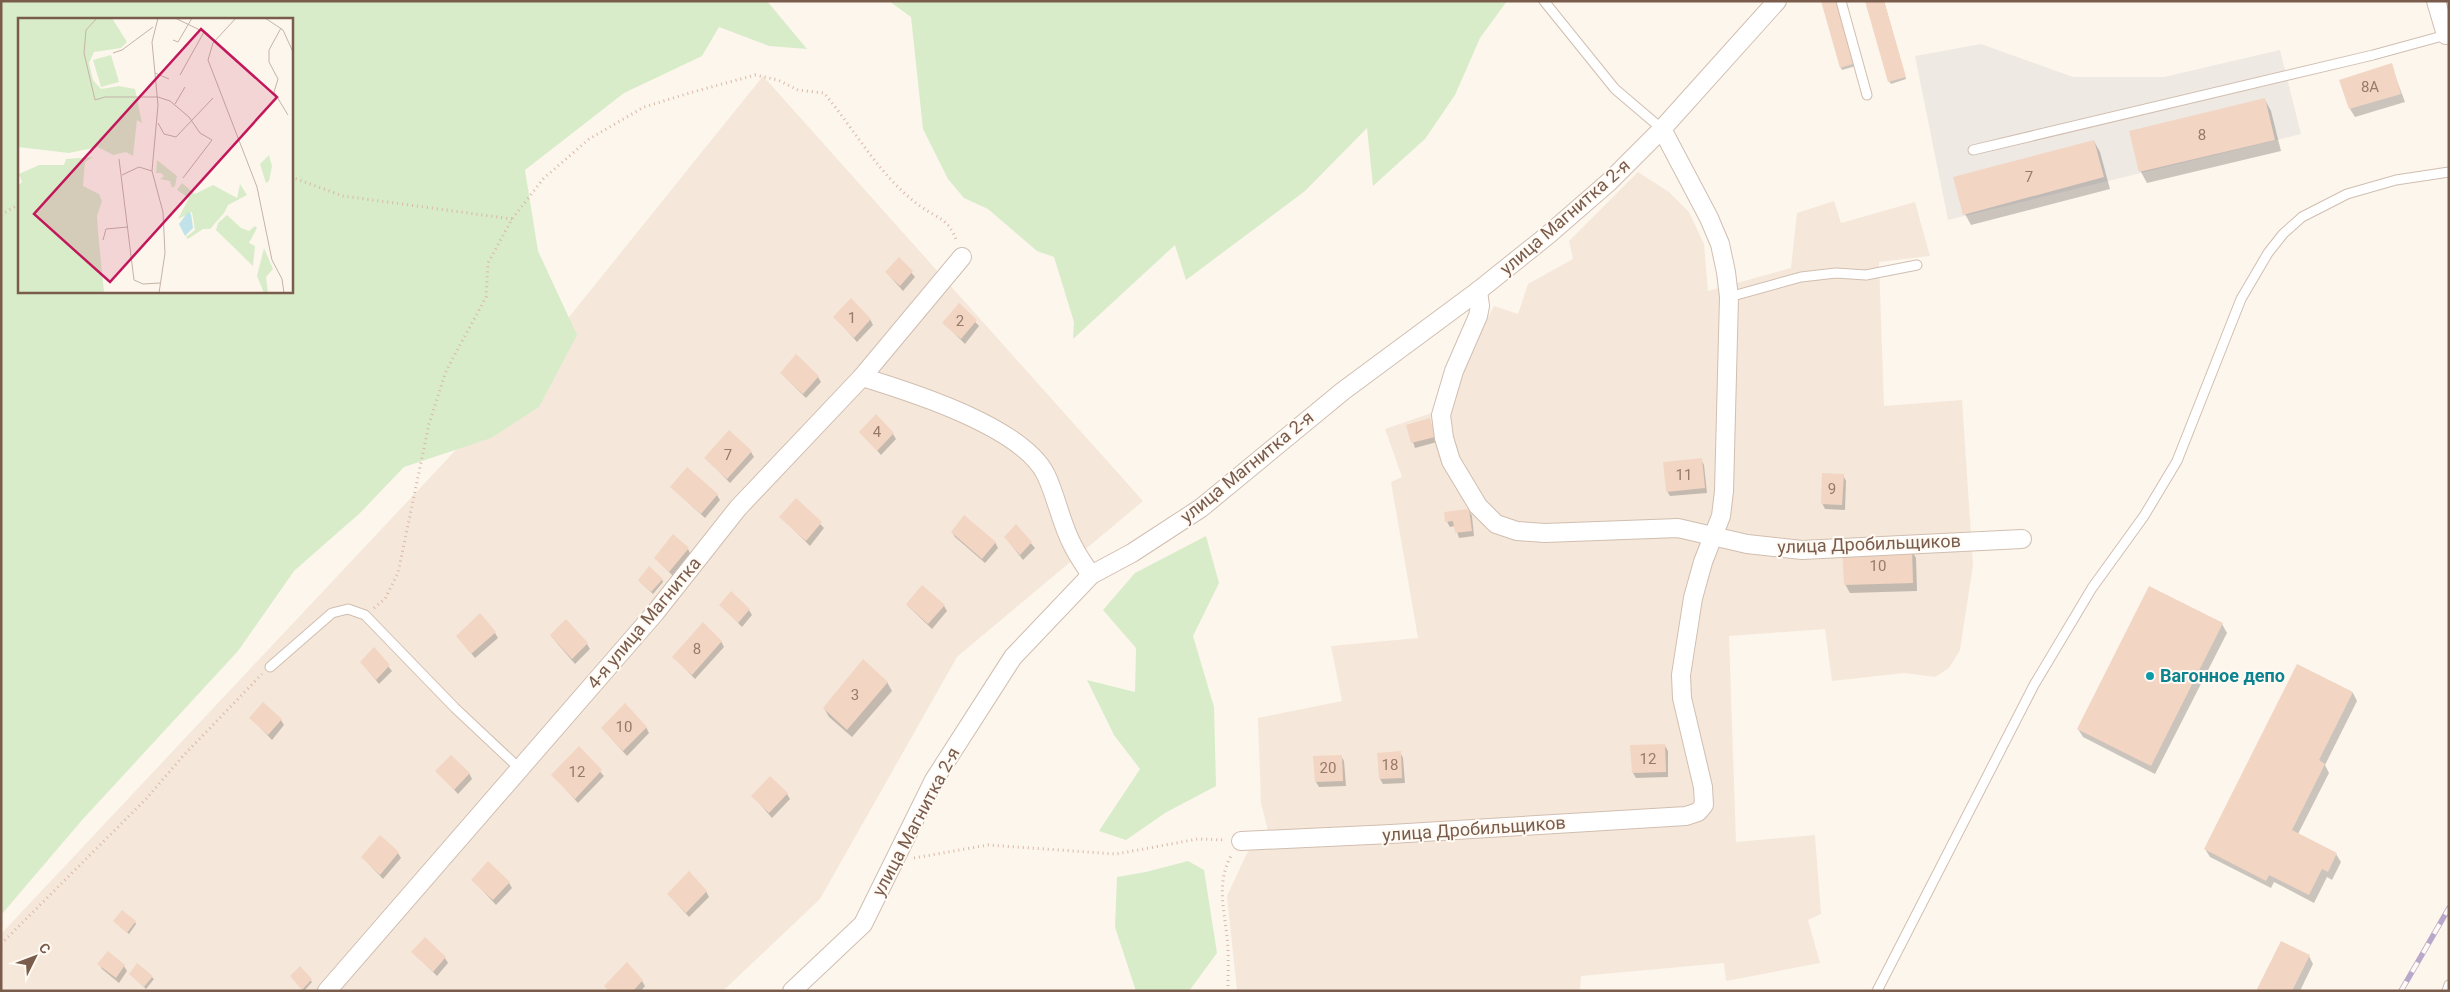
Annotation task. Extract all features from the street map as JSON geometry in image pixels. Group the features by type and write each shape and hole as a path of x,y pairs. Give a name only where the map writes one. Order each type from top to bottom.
{"street":[{"name":"улица Магнитка 2-я","path":"792,991 863,924 934,780 1013,657 1091,575 1132,553 1201,508 1343,391 1478,291 1577,211 1662,129 1777,1"},
{"path":"2436,1 2446,35"},
{"path":"1662,129 1698,194 1720,244 1729,297 1724,491 1721,516 1713,536"},
{"name":"4-я улица Магнитка","path":"327,991 654,613 738,508 862,377 962,257"},
{"name":"улица Дробильщиков","path":"1478,291 1480,306 1478,316 1454,371 1441,415 1450,461 1478,506 1496,524 1517,531 1545,533 1678,528 1747,544 1802,550 2022,539"},
{"path":"862,377 914,393 974,420 1008,436 1030,453 1046,474 1072,546 1091,575"},
{"name":"улица Дробильщиков","path":"1241,841 1686,816 1698,812 1704,805 1703,787 1682,698 1682,675 1693,598 1713,536"}],"lane":[{"path":"1544,1 1615,89 1662,129"},
{"path":"1841,1 1867,95"},
{"path":"1973,150 2373,55 2446,35"},
{"path":"1877,991 2048,661 2092,588 2144,516 2177,461 2241,299 2268,253 2283,234 2302,217 2338,198 2396,180 2449,172"},
{"path":"1729,297 1801,277 1836,273 1866,275 1917,265"},
{"path":"270,666 332,613 348,609 365,615 455,708 519,768"},
{"path":"2447,991 2449,986"}],"path":[{"path":"365,615 385,599 398,573 428,424 446,371 486,297 488,263 512,220 543,179 589,138 644,107 756,74 778,80 798,90 824,92 848,121 880,168 919,206 951,226 962,257"},
{"path":"292,177 344,196 512,220"},
{"path":"1,215 18,205"},
{"path":"1,944 146,799 183,756 270,666"},
{"path":"894,861 988,845 1116,854 1198,840 1241,841"},
{"path":"1228,991 1227,937 1221,897 1227,863 1241,841"}],"shaded area":[{"path":"1981,44 2073,77 2164,77 2280,50 2301,134 1948,220 1915,56"},
{"path":"763,76 1143,501 957,657 820,899 723,991 1,991 1,934 499,404"},
{"path":"1638,172 1669,192 1689,212 1704,244 1708,291 1791,268 1797,213 1834,201 1841,223 1915,202 1930,256 1879,262 1884,406 1962,400 1973,565 1960,650 1949,668 1935,677 1904,673 1832,681 1825,629 1729,636 1736,842 1815,835 1821,914 1808,920 1820,963 1726,981 1724,963 1581,976 1580,991 1237,991 1227,896 1247,853 1268,831 1261,803 1258,718 1342,701 1331,646 1418,638 1391,482 1402,477 1385,429 1449,407 1455,379 1494,306 1518,314 1528,284 1573,259 1569,241"}],"green space":[{"path":"1,1 767,1 807,49 769,46 719,27 702,56 624,93 525,170 538,251 577,335 539,407 491,438 404,467 360,513 294,571 238,651 83,819 1,915"},
{"path":"889,1 1507,1 1480,38 1455,95 1425,139 1373,186 1367,128 1305,191 1186,280 1175,245 1073,339 1074,322 1054,257 1037,251 988,209 964,198 948,179 923,129 911,17"},
{"path":"1206,536 1219,583 1193,636 1214,707 1216,786 1165,813 1126,840 1099,831 1140,769 1114,735 1087,680 1135,692 1136,648 1103,610 1135,573"},
{"path":"1188,861 1204,870 1217,953 1189,991 1136,991 1115,927 1117,877"}],"building":[{"path":"1821,1 1838,1 1856,63 1840,68"},
{"path":"1865,1 1884,1 1906,77 1888,82"},
{"path":"2392,63 2401,94 2349,109 2339,80"},
{"path":"2265,98 2275,140 2139,172 2129,131"},
{"path":"2094,140 2104,177 1963,215 1953,177"},
{"path":"899,257 913,271 900,286 885,272"},
{"path":"851,298 871,319 854,338 833,317"},
{"path":"959,303 977,320 961,339 942,323"},
{"path":"796,354 819,376 803,394 780,373"},
{"path":"876,414 894,433 877,451 859,432"},
{"path":"1430,418 1435,437 1411,443 1406,425"},
{"path":"729,430 752,451 727,479 704,458"},
{"path":"1702,458 1705,488 1666,492 1663,462"},
{"path":"687,467 718,494 701,514 670,487"},
{"path":"1822,473 1844,474 1842,505 1821,504"},
{"path":"796,498 822,522 806,541 779,517"},
{"path":"1469,509 1472,531 1455,533 1453,521 1445,522 1444,512"},
{"path":"964,515 996,542 982,559 951,532"},
{"path":"1016,524 1032,542 1020,555 1004,537"},
{"path":"673,534 689,548 669,572 654,558"},
{"path":"1912,548 1913,583 1844,585 1842,549"},
{"path":"649,566 663,579 651,592 638,580"},
{"path":"922,585 945,605 928,624 906,604"},
{"name":"Вагонное депо","path":"2149,586 2223,623 2151,766 2077,729"},
{"path":"731,591 750,609 738,623 719,605"},
{"path":"480,613 496,632 471,654 456,636"},
{"path":"566,619 588,643 572,659 550,635"},
{"path":"703,622 722,641 692,675 672,657"},
{"path":"374,647 390,665 376,680 360,662"},
{"path":"863,659 888,682 847,730 823,708"},
{"path":"2297,664 2353,692 2319,760 2325,764 2292,830 2337,853 2328,872 2322,869 2309,895 2269,875 2266,881 2204,849"},
{"path":"263,702 282,719 268,735 249,718"},
{"path":"625,703 647,727 623,751 601,728"},
{"path":"1665,744 1666,772 1632,773 1630,745"},
{"path":"579,746 602,770 575,799 551,775"},
{"path":"1401,751 1402,778 1379,779 1377,753"},
{"path":"451,755 470,773 454,790 435,771"},
{"path":"1342,755 1343,781 1315,782 1313,756"},
{"path":"770,776 788,793 769,813 751,796"},
{"path":"380,835 399,852 380,875 361,857"},
{"path":"488,861 510,882 493,900 471,880"},
{"path":"689,871 707,891 686,913 667,894"},
{"path":"122,910 136,921 127,933 113,921"},
{"path":"425,937 446,957 433,972 411,952"},
{"path":"2281,941 2310,955 2292,991 2256,991"},
{"path":"108,951 125,965 116,978 97,964"},
{"path":"627,962 643,980 633,991 609,991 604,986"},
{"path":"137,963 153,976 144,987 129,974"},
{"path":"300,966 312,979 302,990 290,976"}],"railway":[{"path":"2401,991 2449,908"}],"place":[{"name":"Вагонное депо","path":"2150,676"}]}
